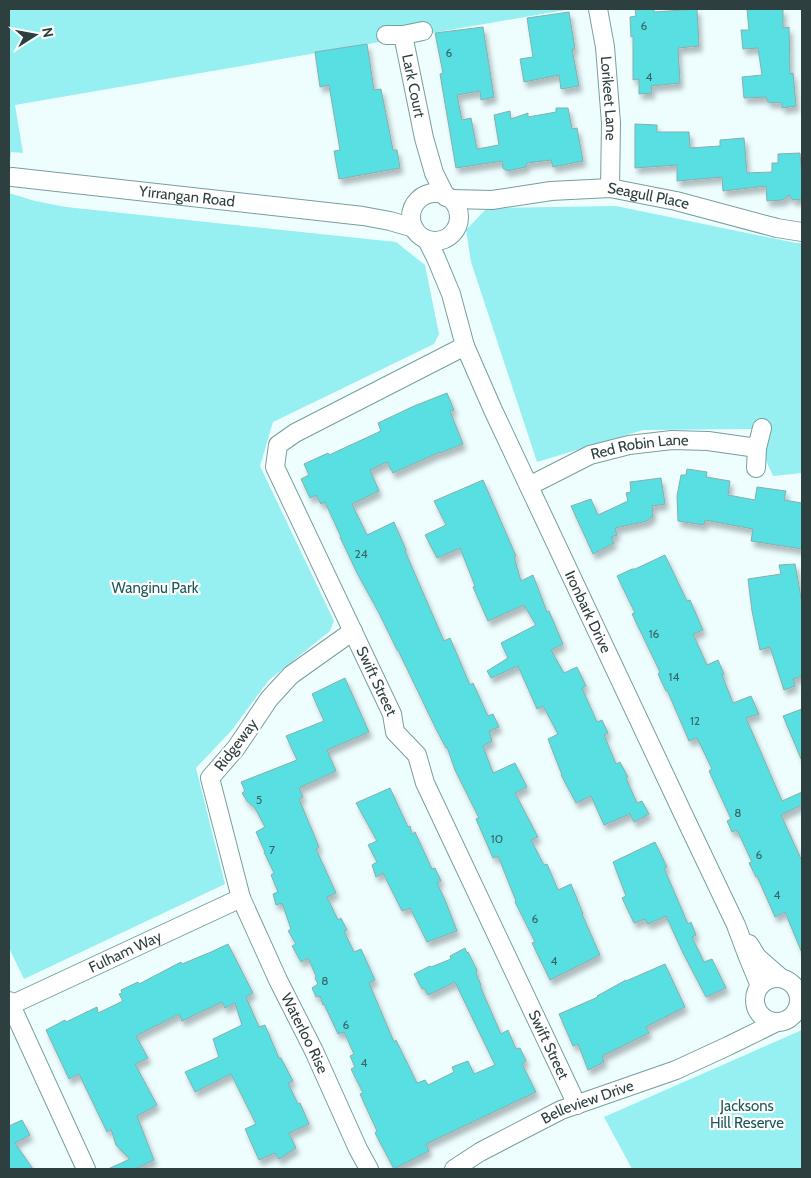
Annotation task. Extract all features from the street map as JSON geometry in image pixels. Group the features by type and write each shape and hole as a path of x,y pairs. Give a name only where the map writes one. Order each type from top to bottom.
{"street":[{"name":"Lorikeet Lane","path":"598,9 605,47 611,123 610,188"},
{"name":"Lark Court","path":"422,31 394,35 434,174 448,198"},
{"name":"Lark Court","path":"420,200 426,174 424,138"},
{"name":"Yirrangan Road","path":"12,177 363,216 414,228"},
{"name":"Seagull Place","path":"448,198 492,200 551,191 610,188 676,201 776,228 802,232"},
{"path":"430,194 442,194 457,209 454,228 442,240 427,240 418,234 414,228 411,217 413,208 420,200 430,194"},
{"name":"Yirrangan Road","path":"363,216 389,214 420,200"},
{"name":"Seagull Place","path":"454,228 470,209 492,200"},
{"name":"Ironbark Drive","path":"451,294 448,256 454,228"},
{"name":"Ironbark Drive","path":"427,240 451,294 465,346 493,410 736,925 760,986"},
{"name":"Swift Street","path":"465,346 295,433 278,445 275,467 392,714 395,732 417,755 425,783 577,1105"},
{"path":"756,468 757,448 762,428"},
{"name":"Red Robin Lane","path":"529,486 590,455 629,445 672,440 708,441 757,448"},
{"name":"Ridgeway","path":"241,898 210,778 236,748 269,700 292,676 353,631"},
{"name":"Fulham Way","path":"10,1003 241,898"},
{"name":"Waterloo Rise","path":"241,898 278,980 314,1051 358,1149 370,1169"},
{"name":"Ironbark Drive","path":"736,925 757,957 791,979"},
{"path":"769,979 791,979 800,1002 795,1012 784,1021 777,1022 765,1019 755,1003 756,991 760,986 769,979"},
{"path":"10,1003 86,1169"},
{"name":"Belleview Drive","path":"728,1046 744,1025 755,1003"},
{"name":"Belleview Drive","path":"454,1169 480,1152 561,1110 676,1070 777,1022"}],"green space":[{"path":"9,9 571,9 15,105 23,153 11,152 9,169"},
{"name":"Wanginu Park","path":"9,193 35,201 66,207 396,242 425,265 439,334 434,344 273,422 260,466 334,621 330,631 268,681 232,730 196,768 225,884 24,979 9,948"},
{"path":"616,206 802,243 802,473 773,476 752,429 643,430 537,462 471,262 466,230 487,208"},
{"name":"Jacksons Hill Reserve","path":"802,1030 802,1169 632,1169 604,1117"}],"building":[{"path":"635,9 654,9 654,12 697,9 699,46 678,48 680,83 651,86 652,93 639,94 639,79 633,80 633,36 631,37 630,17 636,16"},
{"path":"747,9 783,9 783,28 789,27 790,74 793,73 796,106 782,108 782,103 768,102 766,97 744,98 742,77 762,75 758,48 743,49 741,30 749,30"},
{"path":"569,12 575,49 572,49 579,86 561,89 559,75 524,82 520,59 533,57 527,18"},
{"path":"483,27 494,97 481,100 480,91 457,95 462,120 471,118 477,149 499,145 494,115 510,111 511,119 528,113 528,117 556,112 556,108 568,108 572,129 577,128 583,161 553,167 551,160 527,163 526,167 507,171 503,168 502,161 456,168 440,74 443,73 435,33"},
{"path":"367,44 374,90 381,89 393,150 397,150 400,168 339,179 334,151 340,150 329,85 320,87 315,52"},
{"path":"635,124 657,125 657,132 689,132 690,148 720,146 720,140 744,138 747,173 772,172 772,163 778,163 778,154 800,153 802,199 793,200 789,195 783,200 767,201 766,186 723,191 722,177 677,181 677,165 635,168"},
{"path":"447,393 454,410 450,411 463,444 393,473 387,462 370,470 379,491 352,504 367,535 394,522 444,641 450,638 470,685 473,683 488,716 493,714 499,727 489,731 492,741 483,746 493,773 515,763 527,787 515,793 538,837 531,840 544,865 547,864 558,890 571,884 600,955 550,980 532,943 535,942 515,902 498,856 493,858 476,819 479,818 455,770 447,747 436,729 398,650 357,573 325,502 321,504 316,495 310,498 301,479 309,475 304,464 328,453 329,455 381,431 378,423"},
{"path":"687,469 707,472 706,477 730,481 728,495 755,500 757,487 786,491 784,500 802,503 802,549 751,541 753,529 705,520 704,525 678,521 677,496 681,475 686,475"},
{"path":"661,478 665,504 652,506 653,516 647,521 615,528 617,535 611,537 614,543 593,554 571,506 591,499 598,515 628,501 626,493 631,492 630,482"},
{"path":"483,480 516,556 514,557 521,581 533,575 547,612 549,611 563,644 551,650 564,673 577,667 586,686 582,688 597,722 602,720 608,733 604,735 616,764 620,762 628,777 626,778 637,803 642,801 649,814 634,822 630,814 604,825 591,796 576,803 561,775 548,739 558,734 543,706 537,709 518,666 491,678 487,671 508,658 501,643 536,625 524,605 488,621 473,587 475,586 460,548 437,558 425,535 446,525 434,501"},
{"path":"665,555 687,601 690,600 703,630 693,634 707,665 718,660 733,703 751,696 759,714 746,718 782,801 802,792 802,805 781,815 802,861 802,953 785,912 775,917 757,876 749,863 752,862 737,830 732,832 727,821 731,819 709,771 712,769 697,738 689,741 658,674 660,672 632,614 635,613 617,576"},
{"path":"795,564 802,603 802,676 793,679 795,686 784,690 770,647 760,650 748,579 781,574 779,565"},
{"path":"345,678 369,732 327,750 336,771 299,788 303,797 299,799 319,847 316,849 336,893 327,897 338,920 341,918 347,930 344,931 354,952 361,949 375,980 369,983 394,1042 396,1040 417,1083 425,1080 428,1085 454,1072 452,1067 468,1061 474,1074 495,1065 455,982 428,995 424,988 422,989 414,974 451,959 450,956 465,948 477,970 476,973 480,986 501,1034 508,1030 516,1049 520,1048 526,1061 522,1064 536,1092 426,1144 429,1151 394,1169 375,1133 377,1131 360,1094 363,1093 351,1069 355,1067 350,1056 354,1054 344,1032 338,1034 320,996 316,997 312,988 318,984 308,958 301,962 292,946 296,944 288,931 291,929 282,903 276,905 273,894 278,892 271,875 274,873 256,832 265,827 255,808 242,793 245,791 241,782 297,760 286,736 324,721 312,694"},
{"path":"802,709 802,761 783,716"},
{"path":"390,788 408,827 410,826 412,834 415,832 432,869 435,868 441,881 437,883 457,931 427,942 410,908 402,911 383,873 376,877 372,865 377,862 368,845 377,841 356,803"},
{"path":"655,842 667,867 664,868 688,924 691,922 696,935 692,937 704,962 712,959 726,988 706,997 666,916 648,924 645,919 634,923 622,898 626,896 613,862"},
{"path":"228,944 253,993 246,997 259,1027 265,1025 279,1058 281,1058 293,1081 288,1083 298,1104 300,1103 309,1124 289,1133 296,1148 279,1159 275,1153 259,1160 245,1129 256,1124 231,1074 195,1092 185,1072 219,1057 213,1039 242,1025 235,1003 225,1008 222,1002 182,1021 179,1014 136,1036 148,1058 135,1064 157,1105 137,1116 154,1160 135,1169 108,1169 130,1159 116,1145 111,1129 107,1132 79,1074 69,1079 46,1030 97,1007 98,1013 123,1001 119,994 122,993 121,990 138,982 139,984 181,962 182,964"},
{"path":"665,964 685,1007 646,1027 649,1033 602,1056 604,1062 588,1070 578,1044 573,1046 559,1014 598,997 626,980"},
{"path":"22,1120 30,1135 15,1143 33,1169 9,1169 9,1126"}]}
